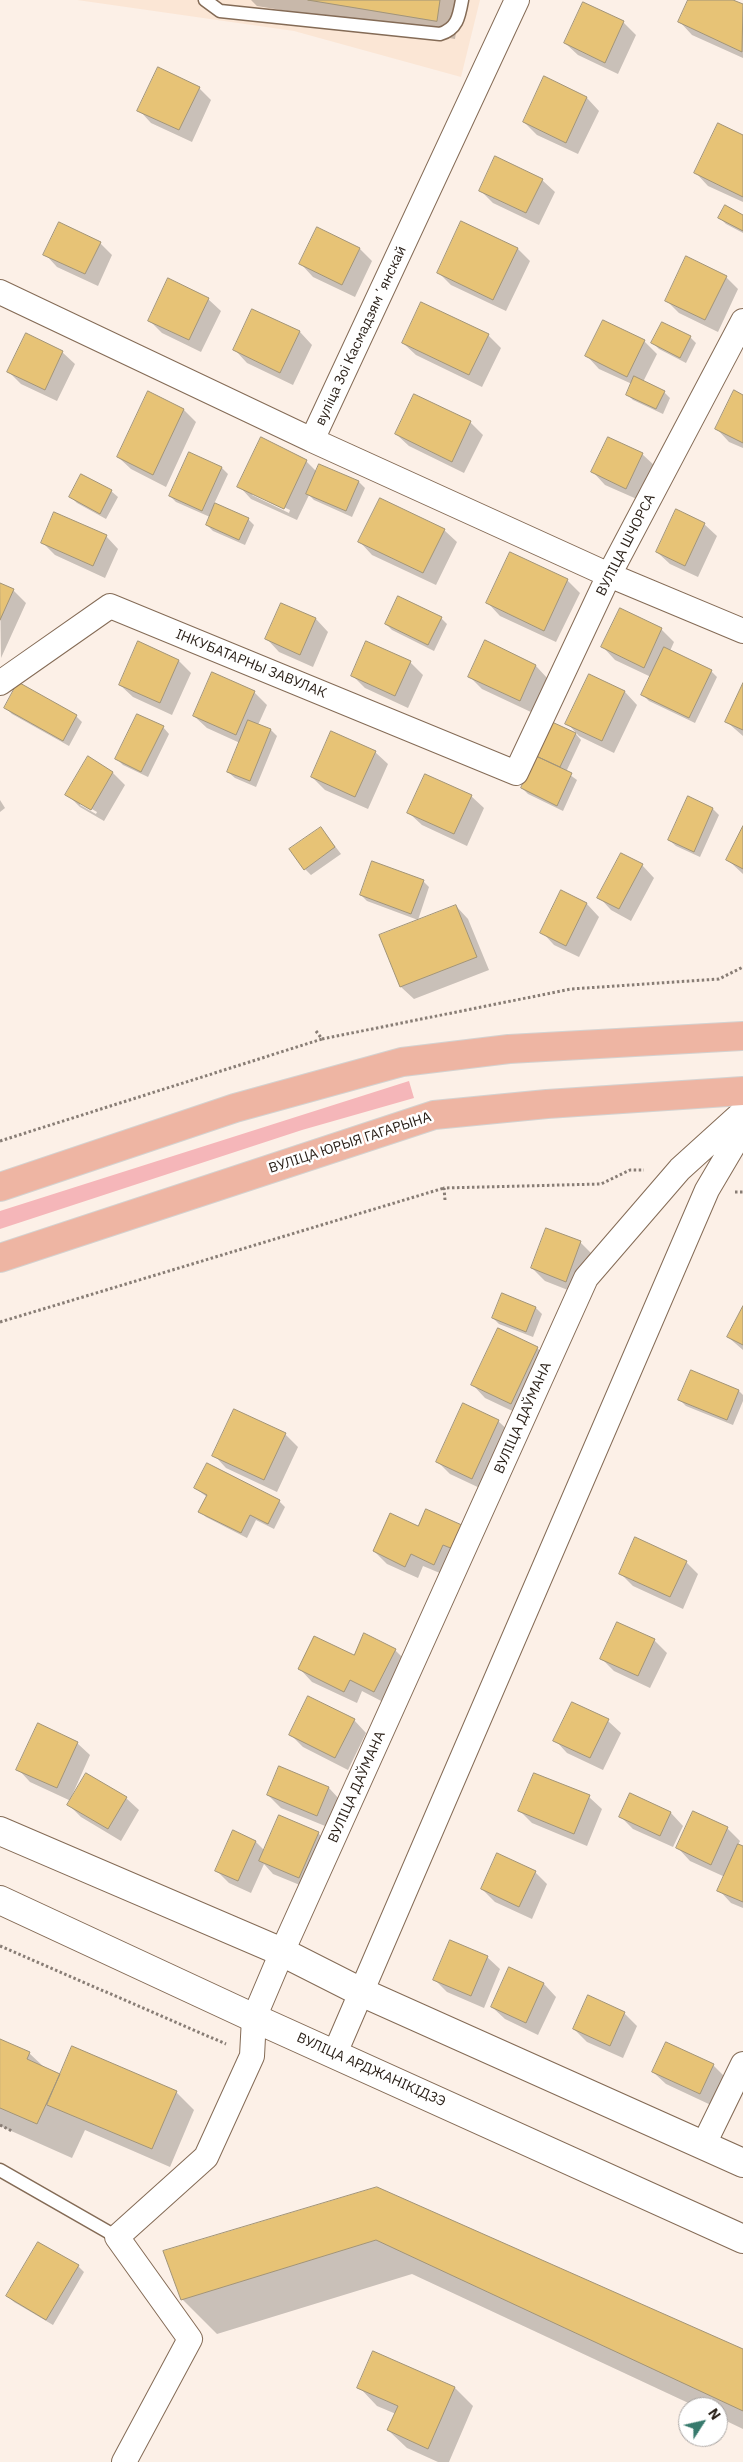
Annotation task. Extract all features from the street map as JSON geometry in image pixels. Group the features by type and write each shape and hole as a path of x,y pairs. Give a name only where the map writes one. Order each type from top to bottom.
{"main road":[{"path":"0,1187 235,1108 402,1062 509,1049 743,1036"},
{"name":"ВУЛІЦА ЮРЫЯ ГАГАРЫНА","path":"0,1258 434,1115 547,1104 743,1091"},
{"path":"0,1831 282,1952 361,1992 743,2164"},
{"name":"ВУЛІЦА АРДЖАНІКІДЗЭ","path":"0,1900 254,2018 743,2239"}],"street":[{"name":"вуліца Зоі Касмадзямʼянскай","path":"0,292 312,440 517,0"},
{"name":"ВУЛІЦА ШЧОРСА","path":"516,773 609,575 743,321"},
{"path":"312,440 609,575 743,631"},
{"name":"ІНКУБАТАРНЫ ЗАВУЛАК","path":"0,683 110,606 516,773"},
{"name":"ВУЛІЦА ДАЎМАНА","path":"117,2237 206,2157 252,2056 254,2018 282,1952 586,1278 680,1169 743,1112"},
{"path":"335,2054 707,1190 743,1129"},
{"path":"703,2146 743,2064"},
{"path":"117,2237 190,2340 124,2462"}],"lane":[{"path":"205,0 220,11 440,34 451,31 462,0"},
{"path":"0,2170 117,2237"}],"path":[{"path":"0,1141 322,1039 571,989 719,979 743,968"},
{"path":"316,1031 322,1039"},
{"path":"0,1322 444,1188 601,1184"},
{"path":"444,1188 445,1200"},
{"path":"0,1946 252,2056"},
{"path":"0,2125 12,2131"}],"shaded area":[{"path":"77,0 480,0 461,77 294,31"},
{"path":"409,1081 414,1098 302,1130 0,1229 0,1211"}],"building":[{"path":"308,0 440,0 437,21"},
{"path":"688,0 733,0 743,4 742,52 678,22"},
{"path":"583,2 624,21 605,63 564,43"},
{"path":"158,67 200,87 179,130 137,111"},
{"path":"544,76 587,97 566,143 523,122"},
{"path":"718,123 743,135 743,197 694,173"},
{"path":"495,156 543,179 526,213 479,191"},
{"path":"725,205 743,215 743,231 718,218"},
{"path":"461,221 518,248 493,300 437,273"},
{"path":"59,222 101,242 85,274 43,255"},
{"path":"317,227 360,248 342,285 299,264"},
{"path":"686,256 727,276 705,320 665,301"},
{"path":"168,278 209,298 189,340 148,321"},
{"path":"421,302 489,334 469,375 402,343"},
{"path":"252,309 300,331 280,373 233,350"},
{"path":"603,320 645,340 627,377 585,356"},
{"path":"662,322 691,336 680,358 651,343"},
{"path":"26,333 63,351 45,390 7,372"},
{"path":"634,376 665,391 656,409 626,395"},
{"path":"734,390 743,395 743,443 715,429"},
{"path":"148,391 184,409 153,475 117,457"},
{"path":"414,394 471,421 452,462 395,434"},
{"path":"261,437 307,460 284,509 237,487"},
{"path":"608,437 643,453 626,489 591,472"},
{"path":"189,452 222,467 202,511 169,496"},
{"path":"319,464 359,481 346,511 306,494"},
{"path":"81,474 112,490 100,514 69,497"},
{"path":"380,498 445,529 423,573 358,542"},
{"path":"215,503 249,518 239,540 206,525"},
{"path":"676,509 705,523 685,566 656,552"},
{"path":"54,512 107,535 93,566 41,543"},
{"path":"510,552 568,579 544,631 486,603"},
{"path":"0,583 14,589 0,620"},
{"path":"398,596 442,617 428,645 385,624"},
{"path":"281,603 316,618 300,655 265,639"},
{"path":"620,608 662,628 644,668 601,647"},
{"path":"485,640 536,665 520,701 468,677"},
{"path":"138,641 179,660 160,703 119,685"},
{"path":"366,641 411,661 395,696 351,676"},
{"path":"664,647 712,670 689,718 641,695"},
{"path":"212,672 255,691 236,735 193,716"},
{"path":"589,674 625,691 602,741 565,724"},
{"path":"18,682 77,715 63,741 4,708"},
{"path":"743,683 743,730 725,722"},
{"path":"137,714 164,726 141,772 115,759"},
{"path":"248,720 271,729 250,781 227,772"},
{"path":"552,722 576,733 560,767 536,756"},
{"path":"331,731 376,751 355,797 311,777"},
{"path":"88,756 113,772 91,810 65,795"},
{"path":"536,756 572,773 557,806 521,788"},
{"path":"425,774 472,795 454,834 407,813"},
{"path":"688,796 713,808 694,852 668,840"},
{"path":"743,826 743,869 726,860"},
{"path":"321,827 335,847 304,870 289,849"},
{"path":"621,853 643,864 619,909 597,898"},
{"path":"372,861 424,880 411,914 360,895"},
{"path":"561,890 587,903 566,946 540,933"},
{"path":"456,905 477,957 400,987 379,935"},
{"path":"546,1228 581,1241 566,1282 531,1268"},
{"path":"502,1293 536,1307 526,1332 492,1318"},
{"path":"743,1306 743,1345 727,1337"},
{"path":"498,1328 538,1347 511,1404 471,1385"},
{"path":"691,1370 739,1390 727,1420 678,1400"},
{"path":"463,1403 499,1420 472,1479 436,1462"},
{"path":"234,1409 286,1433 264,1480 212,1456"},
{"path":"207,1463 280,1500 268,1524 250,1515 241,1533 198,1512 207,1495 194,1488"},
{"path":"426,1509 464,1526 453,1549 443,1545 434,1565 411,1554 405,1567 373,1551 390,1513 418,1526"},
{"path":"635,1537 687,1561 670,1597 619,1574"},
{"path":"617,1622 655,1639 638,1676 600,1659"},
{"path":"364,1633 396,1649 374,1692 350,1680 344,1692 298,1669 314,1636 354,1655"},
{"path":"308,1696 355,1719 335,1758 289,1735"},
{"path":"572,1702 609,1719 590,1758 553,1741"},
{"path":"38,1723 78,1742 57,1788 16,1770"},
{"path":"279,1766 329,1787 317,1816 267,1795"},
{"path":"86,1773 127,1797 108,1829 67,1805"},
{"path":"534,1773 590,1795 574,1834 518,1811"},
{"path":"630,1793 671,1812 660,1836 619,1817"},
{"path":"693,1811 728,1827 711,1865 676,1848"},
{"path":"279,1815 319,1832 299,1878 259,1861"},
{"path":"233,1830 256,1841 238,1881 215,1871"},
{"path":"738,1844 743,1846 743,1902 717,1891"},
{"path":"497,1853 536,1871 519,1907 481,1889"},
{"path":"450,1940 488,1956 471,1996 433,1980"},
{"path":"509,1967 544,1983 526,2023 491,2007"},
{"path":"588,1995 625,2012 610,2046 573,2029"},
{"path":"0,2039 30,2052 27,2059 60,2074 37,2124 0,2108"},
{"path":"666,2042 714,2064 700,2094 652,2072"},
{"path":"72,2046 177,2091 152,2149 47,2105"},
{"path":"377,2187 743,2349 743,2411 728,2404 728,2397 713,2397 376,2240 181,2300 163,2251"},
{"path":"38,2242 79,2265 46,2320 6,2296"},
{"path":"373,2351 455,2387 428,2449 387,2430 398,2406 357,2388"}]}
